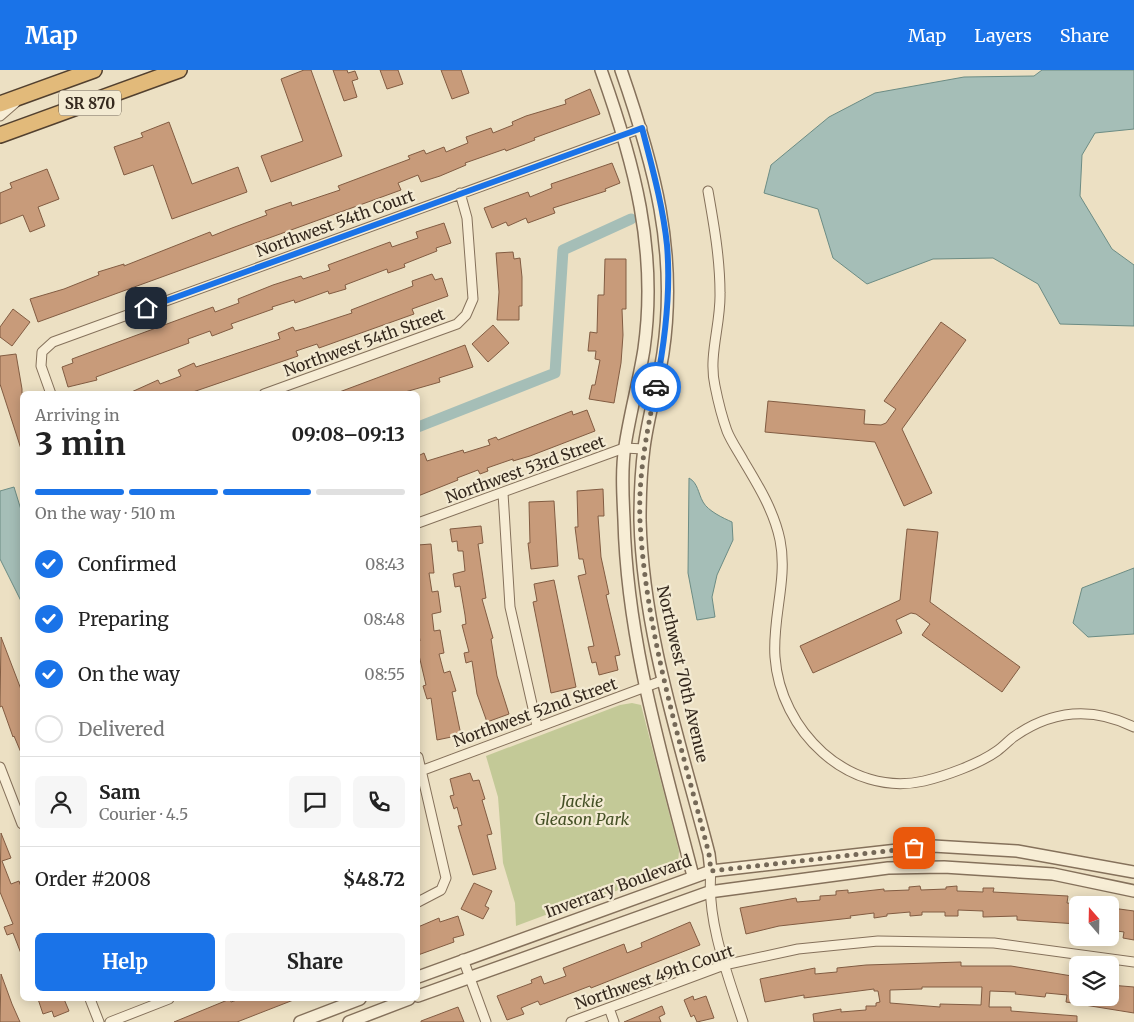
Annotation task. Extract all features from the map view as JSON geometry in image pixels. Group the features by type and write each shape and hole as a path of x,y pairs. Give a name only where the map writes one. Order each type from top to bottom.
{"highway":[{"name":"SR 870","path":"0,104 94,70"},
{"name":"SR 870","path":"0,135 179,70"}],"street":[{"name":"Northwest 70th Avenue","path":"601,70 624,134 637,184 646,265 644,348 624,448 624,521 630,602 645,687 693,876"},
{"name":"Northwest 70th Avenue","path":"621,70 642,128 655,180 667,243 663,352 644,449 640,520 647,600 664,680 709,854 711,871"},
{"path":"0,116 23,96"},
{"name":"Northwest 54th Court","path":"50,391 41,366 42,352 53,342 642,128"},
{"path":"708,191 719,258 720,296 714,351 714,383 727,433 771,510 780,540 783,564 775,656 782,693 802,732 824,756 850,772 878,780 912,783 941,777 996,752 1016,735 1053,717 1082,713 1113,717 1134,727"},
{"name":"Northwest 54th Street","path":"272,391 457,324 466,315 473,299 467,218 460,193"},
{"path":"646,316 665,316"},
{"name":"Northwest 53rd Street","path":"420,522 624,448 644,449"},
{"path":"503,493 510,607 536,726"},
{"name":"Northwest 52nd Street","path":"420,771 664,680"},
{"path":"0,767 20,819"},
{"path":"420,775 446,878 441,890 434,896 420,901"},
{"path":"12,799 20,796"},
{"name":"Inverrary Boulevard","path":"420,976 463,959 711,871 934,846 1017,851 1134,872"},
{"path":"420,995 469,976 709,892 888,868 944,867 1053,874 1134,891"},
{"path":"711,871 709,892 724,965 743,1022"},
{"path":"693,876 709,892"},
{"name":"Northwest 49th Court","path":"572,1022 724,965 798,949 878,940 994,942 1134,962"},
{"path":"463,959 486,1022"},
{"path":"91,1001 99,1022"},
{"path":"110,1022 164,1001"},
{"path":"300,1022 355,1001"},
{"path":"349,1022 404,1001"},
{"path":"609,1008 614,1022"}],"green space":[{"name":"Jackie Gleason Park","path":"632,703 641,705 679,851 678,864 662,877 583,901 516,926 515,903 503,863 498,797 486,756 620,705"}],"water":[{"path":"1042,70 1134,70 1134,129 1095,133 1082,155 1080,196 1112,249 1134,265 1134,326 1060,324 1038,284 993,258 933,259 867,284 833,258 818,209 764,193 771,165 829,117 875,93 964,77 1034,76"},
{"path":"689,478 696,485 705,505 716,514 732,522 733,540 717,575 712,597 715,617 697,620 688,573"},
{"path":"14,487 20,506 20,599 0,559 0,491"},
{"path":"1134,568 1134,634 1088,637 1073,623 1082,588"}],"building":[{"path":"304,70 311,70 342,156 271,182 261,156 303,141 281,79"},
{"path":"333,70 347,70 348,73 355,71 358,79 352,81 357,97 344,101"},
{"path":"380,70 398,70 403,84 387,89"},
{"path":"441,70 461,70 469,93 452,99"},
{"path":"590,89 600,114 534,138 535,140 506,151 505,149 465,163 466,165 440,176 421,182 418,175 398,183 401,190 38,322 30,299 64,289 99,275 98,272 124,264 124,266 210,232 212,236 267,215 265,211 291,202 292,206 340,190 338,186 410,159 408,156 424,150 426,154 444,147 446,152 468,143 466,137 491,128 493,133 513,125 512,122 526,116 566,104 565,100"},
{"path":"169,122 192,184 238,167 247,192 172,219 153,165 124,175 114,147 143,137 141,133"},
{"path":"612,163 620,183 605,189 606,191 553,208 555,213 528,223 526,218 508,226 506,222 492,228 484,208 528,192 530,197 552,188 551,184"},
{"path":"47,169 59,199 38,207 45,226 30,232 23,215 0,224 0,193 12,188 10,183"},
{"path":"444,223 451,243 436,248 437,251 404,264 405,267 388,273 387,269 345,285 346,289 329,294 328,291 295,303 294,300 272,307 273,309 231,324 233,328 212,336 210,331 188,339 189,343 96,377 97,380 68,387 62,367 73,363 72,359 213,307 215,312 239,303 238,299 273,285 301,276 303,279 330,270 328,265 390,242 392,247 418,238 416,232"},
{"path":"513,252 514,259 520,258 522,277 522,306 519,306 519,320 497,320 499,292 496,253"},
{"path":"605,259 626,259 626,309 622,309 621,363 614,403 589,399 592,385 595,385 600,360 595,359 596,351 588,351 590,332 597,333 598,295 604,295"},
{"path":"432,274 435,280 442,278 448,296 412,309 414,314 319,348 317,344 296,351 298,356 196,391 134,391 158,380 160,384 181,376 178,370 194,363 196,367 280,339 278,333 293,327 295,331 352,313 351,310 413,286 412,281"},
{"path":"13,309 30,322 12,346 0,337 0,327"},
{"path":"941,322 966,340 902,429 932,493 904,506 875,442 765,432 768,401 865,410 864,424 881,425 886,423 896,409 884,401"},
{"path":"493,325 509,343 488,362 472,344"},
{"path":"465,345 473,367 439,378 440,382 408,391 342,391"},
{"path":"16,354 22,389 20,391 20,446 0,384 0,356"},
{"path":"587,410 595,431 530,456 513,461 513,459 487,468 488,471 480,474 478,470 420,495 420,455 424,453 427,461 463,450 464,453 490,445 488,440 496,437 498,440 572,411 573,415"},
{"path":"603,489 604,516 598,516 601,557 609,594 606,595 620,655 615,656 618,670 599,675 596,662 592,663 588,647 594,646 578,576 586,574 583,559 579,559 575,527 578,527 577,491"},
{"path":"554,501 558,566 531,569 528,543 530,543 529,502"},
{"path":"481,526 483,543 478,544 486,598 482,599 493,638 491,639 497,676 509,714 487,722 477,694 472,661 466,663 464,653 469,652 462,625 466,624 465,615 460,586 455,587 453,574 465,571 463,551 458,551 457,541 452,542 450,529"},
{"path":"907,529 938,532 930,602 1020,667 1002,692 922,635 930,624 916,614 911,613 896,620 902,633 813,673 800,646 900,600"},
{"path":"431,544 434,573 429,573 432,592 438,591 441,612 432,614 434,631 440,630 444,653 439,654 444,673 450,671 456,691 452,692 461,735 437,740 431,698 427,699 423,686 426,685 420,660 420,545"},
{"path":"554,580 576,687 551,693 533,602 537,601 534,584"},
{"path":"1,637 20,687 20,750 2,706 0,707"},
{"path":"470,773 473,781 479,780 485,799 482,800 492,834 487,835 496,869 473,875 458,826 462,825 457,807 454,809 450,796 454,795 450,779"},
{"path":"1,833 11,858 2,861 11,884 19,881 20,884 20,951 13,933 7,935 4,927 13,924 0,892"},
{"path":"474,883 492,891 485,906 489,908 483,919 461,909"},
{"path":"920,886 921,890 946,889 946,887 957,886 957,891 983,892 983,888 994,888 993,892 1068,896 1069,923 1017,920 1017,916 983,917 983,911 958,910 958,916 945,916 945,912 922,912 922,915 910,916 910,912 887,914 887,916 874,918 874,913 850,916 851,918 779,926 746,934 740,908 796,898 797,902 820,900 820,896 836,895 836,891 848,890 848,893 884,889 884,891 909,890 909,887"},
{"path":"1119,909 1134,911 1134,940 1123,938 1124,932 1119,931"},
{"path":"458,916 464,935 453,938 454,942 420,954 420,926 439,918 440,922"},
{"path":"690,922 700,945 591,988 590,986 540,1005 538,1001 521,1008 524,1014 507,1020 497,996 532,983 531,980 541,976 544,984 566,976 563,968 624,944 627,953 642,947 641,943"},
{"path":"961,962 961,966 1011,966 1069,976 1069,1002 1066,1002 1067,995 1046,993 1045,997 1015,994 1016,992 990,991 989,1007 1011,1007 1011,1011 1077,1016 1077,1022 814,1022 813,1014 841,1009 841,1012 866,1010 866,1006 876,1006 876,1003 880,1002 878,991 874,991 874,989 804,998 804,995 765,1002 760,979 815,968 815,974 837,972 837,968 866,965","holes":["922,987 982,987 981,1005 940,1004 940,1007 890,1003 890,990 922,989"]},
{"path":"1,974 12,1004 20,1022 0,1022"},
{"path":"1119,986 1134,987 1134,1013 1091,1006 1119,1006"},
{"path":"693,996 694,1000 706,996 714,1018 697,1022 694,1015 691,1017 684,1000"},
{"path":"39,1001 65,1001 69,1011 54,1017 52,1011 43,1014"},
{"path":"225,1001 291,1001 237,1022 174,1022"},
{"path":"662,1006 665,1014 659,1017 661,1022 624,1022"},
{"path":"458,1007 464,1022 421,1022 421,1021"}],"waterway":[{"path":"420,426 555,373 563,250 631,219"}],"way so far":[{"path":"656,387 644,449 640,520 647,600 664,680 709,854 711,871 914,848"}],"route":[{"path":"146,308 642,128 655,180 667,243 668,262 663,352 656,387"}]}
